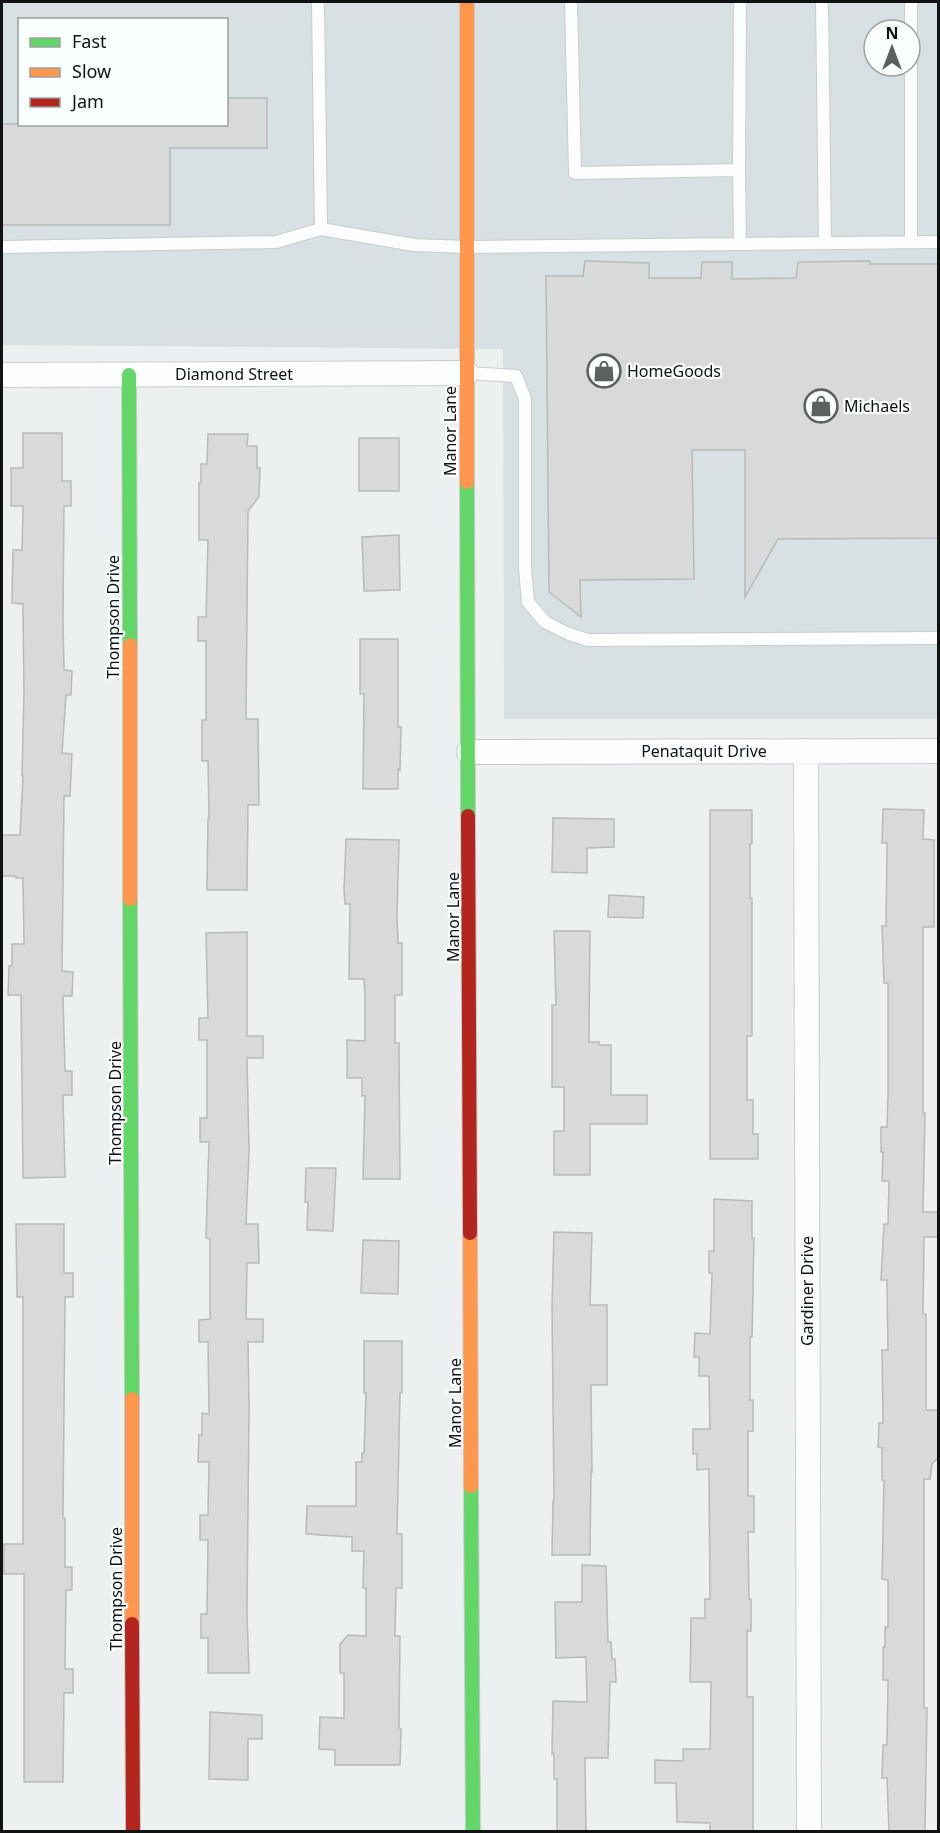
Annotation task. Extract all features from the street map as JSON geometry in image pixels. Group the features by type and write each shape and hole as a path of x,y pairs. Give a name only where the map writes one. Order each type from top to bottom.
{"street":[{"name":"Manor Lane","path":"467,2 466,373 473,1832"},
{"name":"Diamond Street","path":"2,375 466,373"},
{"name":"Thompson Drive","path":"129,375 133,1832"},
{"name":"Gardiner Drive","path":"806,751 808,1832"},
{"name":"Penataquit Drive","path":"469,752 939,751"}],"lane":[{"path":"318,2 321,229"},
{"path":"571,2 575,173 739,170"},
{"path":"740,2 740,244"},
{"path":"822,2 825,243"},
{"path":"911,2 911,242"},
{"path":"2,247 276,242 321,229 414,245 466,248 939,242"},
{"path":"466,373 516,376 525,399 526,580 528,602 545,622 569,634 588,640 939,638"}],"shaded area":[{"path":"2,2 938,2 938,719 504,719 503,349 2,345"}],"building":[{"path":"228,98 267,98 267,148 170,148 170,225 2,225 2,124 18,124 18,126 228,126"},
{"path":"585,261 649,263 649,278 701,278 702,262 732,262 732,279 796,278 798,262 870,261 870,264 939,264 939,538 778,539 745,597 745,450 692,450 694,579 580,580 581,617 549,592 546,276 583,276"},
{"path":"23,433 62,433 62,481 71,481 71,506 64,506 63,621 64,670 72,671 71,695 66,695 62,753 72,754 70,796 64,796 62,971 73,972 72,996 63,996 65,1071 72,1071 72,1095 63,1095 65,1177 23,1178 21,995 8,995 12,944 24,944 23,878 2,876 2,835 20,835 23,776 23,604 12,603 13,550 22,550 23,506 11,506 11,468 23,468"},
{"path":"208,434 248,434 247,446 257,446 257,468 260,468 259,497 248,511 246,719 258,719 259,805 248,805 247,890 207,890 208,761 202,761 202,720 206,720 206,641 198,641 198,617 206,617 208,540 199,540 199,483 201,483 201,464 207,464"},
{"path":"359,438 399,438 399,491 359,491"},
{"path":"399,535 400,590 364,591 362,537"},
{"path":"360,639 398,639 398,727 401,727 398,789 363,789 364,694 360,694"},
{"path":"883,809 924,810 923,839 934,840 934,927 923,927 923,1113 925,1113 923,1212 939,1212 939,1237 924,1237 923,1314 926,1314 926,1410 938,1410 939,1457 932,1464 930,1479 924,1479 924,1708 927,1708 925,1832 889,1832 887,1778 882,1778 883,1745 887,1745 888,1680 883,1680 883,1647 885,1647 885,1627 888,1627 888,1580 882,1579 884,1480 882,1480 882,1448 878,1447 879,1423 883,1423 882,1350 888,1350 887,1280 881,1280 884,1224 888,1224 889,1181 882,1181 883,1152 881,1152 881,1127 887,1127 888,1097 888,983 884,983 882,926 886,926 887,843 882,843"},
{"path":"710,810 752,810 750,898 752,898 752,1036 747,1036 747,1100 753,1100 753,1134 758,1134 758,1159 710,1159"},
{"path":"553,818 614,819 614,847 587,848 587,873 552,872"},
{"path":"346,839 399,840 397,916 398,943 402,943 402,995 395,995 395,1043 399,1043 400,1179 363,1179 365,1096 362,1096 362,1078 347,1078 347,1040 365,1041 365,995 364,979 349,979 350,904 345,904 344,891"},
{"path":"609,895 644,897 643,918 608,917"},
{"path":"554,931 590,931 589,1042 611,1045 611,1095 647,1095 647,1124 590,1124 590,1175 554,1175 554,1131 564,1131 564,1087 552,1087 552,1005 556,1005"},
{"path":"247,932 247,1036 263,1036 263,1058 247,1058 249,1151 246,1224 258,1224 259,1263 247,1263 246,1319 263,1319 263,1342 248,1342 247,1614 249,1673 208,1673 208,1638 201,1638 201,1614 207,1614 208,1540 200,1540 200,1515 208,1515 209,1462 198,1462 202,1413 209,1414 208,1342 199,1342 199,1320 210,1319 210,1239 206,1238 209,1142 200,1142 200,1118 207,1118 207,1040 199,1040 199,1018 208,1018 206,933"},
{"path":"306,1168 336,1168 333,1231 307,1230"},
{"path":"714,1199 752,1201 752,1238 754,1238 750,1400 753,1400 753,1431 748,1431 748,1496 754,1496 754,1532 748,1532 751,1631 747,1631 747,1697 753,1697 753,1832 710,1832 710,1823 677,1822 676,1783 655,1783 655,1760 683,1761 683,1749 710,1749 711,1682 690,1682 691,1618 705,1618 705,1599 710,1599 709,1469 697,1470 697,1454 693,1454 693,1429 710,1429 709,1376 699,1376 699,1357 694,1357 695,1333 710,1334 712,1273 709,1273 709,1251 714,1251"},
{"path":"16,1224 64,1224 64,1273 73,1273 73,1297 65,1297 63,1518 65,1518 65,1567 72,1567 72,1590 66,1590 65,1669 73,1669 73,1693 64,1693 63,1782 24,1782 24,1574 4,1574 4,1544 23,1544 23,1297 17,1297"},
{"path":"554,1232 592,1233 590,1305 607,1305 607,1385 591,1385 590,1555 552,1555"},
{"path":"363,1240 399,1241 398,1294 361,1293"},
{"path":"364,1341 402,1341 397,1534 402,1534 402,1588 396,1588 395,1636 400,1636 400,1765 335,1765 335,1750 319,1749 320,1717 344,1718 344,1673 340,1673 340,1644 348,1635 366,1636 366,1588 363,1588 364,1551 352,1551 352,1537 306,1534 307,1506 356,1506 356,1462 362,1462 362,1453 364,1453 366,1393 364,1393"},
{"path":"582,1565 606,1566 608,1642 611,1642 612,1659 615,1659 616,1682 610,1682 608,1758 585,1758 586,1832 557,1832 557,1779 554,1779 554,1754 552,1754 553,1701 587,1702 586,1657 556,1658 555,1602 582,1602"},
{"path":"210,1712 262,1715 262,1739 248,1739 248,1780 209,1779"}],"traffic: fast":[{"path":"129,375 130,645"},
{"path":"467,482 468,816"},
{"path":"130,899 132,1399"},
{"path":"471,1486 473,1832"}],"traffic: slow":[{"path":"467,2 467,482"},
{"path":"130,645 130,899"},
{"path":"470,1233 471,1486"},
{"path":"132,1399 132,1624"}],"traffic: jam":[{"path":"468,816 470,1233"},
{"path":"132,1624 133,1832"}],"place":[{"name":"HomeGoods","path":"604,371"},
{"name":"Michaels","path":"821,406"}]}
